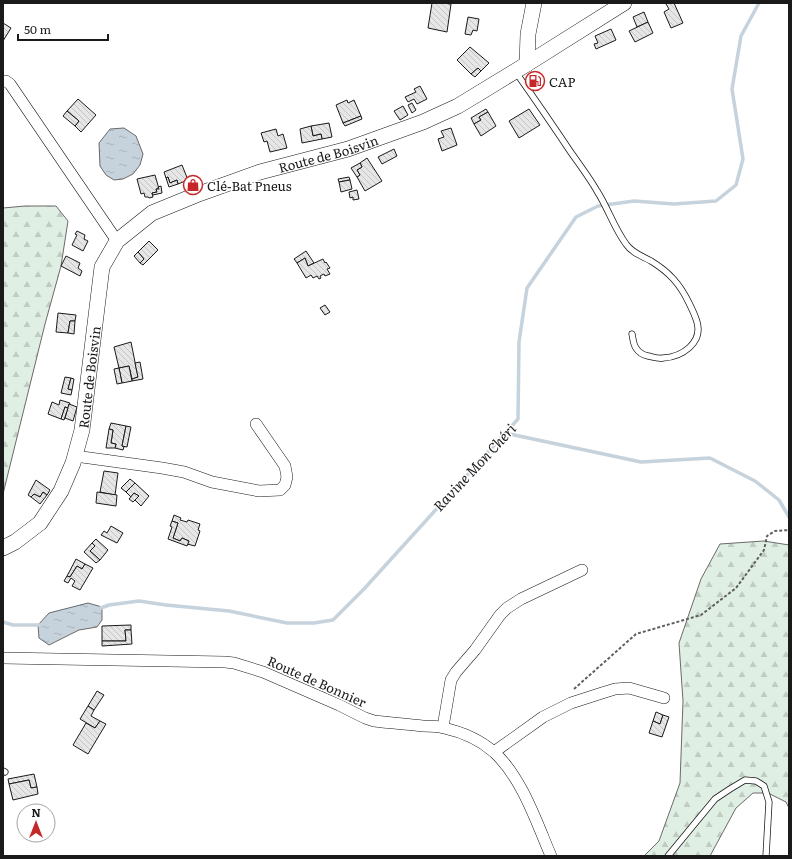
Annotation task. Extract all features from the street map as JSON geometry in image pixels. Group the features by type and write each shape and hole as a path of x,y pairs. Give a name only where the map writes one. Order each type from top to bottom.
{"main road":[{"path":"521,67 534,3"},
{"name":"Route de Boisvin","path":"3,548 15,542 40,523 61,491 73,463 82,430 102,267 118,241 152,213 260,172 348,149 423,122 458,106 624,3"}],"street":[{"path":"3,81 10,84 118,241"},
{"path":"74,456 184,472 212,482 259,491 280,490 285,485 287,477 285,466 256,424"},
{"path":"443,728 451,680 500,615 507,608 521,599 582,570"},
{"name":"Route de Bonnier","path":"3,658 225,662 263,672 365,718 443,728 473,738 494,752 508,767 525,795 551,856"},
{"path":"494,752 543,716 571,703 602,693 615,689 629,688 664,698"}],"lane":[{"path":"521,67 598,192 620,236 627,246 638,255 665,270 675,280 683,291 698,324 697,337 690,348 678,355 664,358 655,358 639,352 635,347 632,334"},
{"path":"668,856 715,800 730,788 745,780 756,781 764,786 769,802 766,856"}],"path":[{"path":"572,691 636,634 701,615 736,588 764,550 767,536 775,531 789,530"}],"green space":[{"path":"56,206 68,221 61,266 45,324 3,494 3,208"},
{"path":"764,541 789,545 789,808 786,802 768,793 753,793 736,808 710,856 644,856 659,841 680,783 683,701 679,643 701,579 720,544"}],"water":[{"path":"124,128 136,136 143,154 140,165 133,174 123,179 114,180 106,175 100,166 99,143 110,129"},
{"path":"88,603 102,607 102,620 97,627 79,630 49,645 39,638 38,625 49,613"}],"building":[{"path":"432,3 451,4 447,32 428,28"},
{"path":"674,3 683,23 671,28 664,12 669,9 666,4"},
{"path":"644,12 648,22 637,27 633,17"},
{"path":"468,17 479,19 477,31 473,30 471,35 465,34"},
{"path":"648,22 653,33 635,42 629,31"},
{"path":"3,23 11,28 3,41"},
{"path":"611,29 616,40 596,49 594,44 598,43 595,36"},
{"path":"470,47 489,63 481,71 478,68 471,74 457,60"},
{"path":"478,68 481,71 475,77 471,74"},
{"path":"420,86 427,99 417,104 414,99 408,102 405,97 416,92 414,89"},
{"path":"78,99 96,115 81,132 75,126 79,121 67,111"},
{"path":"347,100 348,103 354,100 361,116 343,123 336,105"},
{"path":"412,103 416,110 412,113 408,105"},
{"path":"403,106 408,115 400,120 394,111"},
{"path":"486,109 488,112 479,117 481,120 474,124 471,118"},
{"path":"529,109 540,125 519,138 509,121"},
{"path":"67,111 79,121 75,126 63,116"},
{"path":"488,112 496,126 481,136 474,124 481,120 479,117"},
{"path":"361,116 362,119 345,126 343,123"},
{"path":"329,123 332,137 322,139 321,134 313,136 311,126"},
{"path":"311,126 313,136 321,134 322,139 302,143 300,129"},
{"path":"451,128 457,145 442,151 438,139 444,137 441,131"},
{"path":"276,129 278,136 283,134 287,148 270,152 267,141 264,142 261,133"},
{"path":"394,149 397,156 382,164 378,157"},
{"path":"367,158 382,181 365,191 357,177 360,175 357,170 362,167 360,163"},
{"path":"360,163 362,167 357,170 360,175 357,177 351,168"},
{"path":"182,165 188,180 178,184 177,180 170,183 164,172"},
{"path":"155,175 159,189 156,189 157,192 152,193 153,197 145,197 144,193 141,194 137,179"},
{"path":"168,177 170,183 177,180 178,184 169,187 166,178"},
{"path":"349,177 350,180 339,182 338,179"},
{"path":"350,180 352,189 341,192 339,182"},
{"path":"161,186 162,193 153,195 152,193 157,192 156,189 159,189 158,187"},
{"path":"357,190 359,199 353,200 353,197 350,198 349,192"},
{"path":"77,231 85,235 84,239 88,241 83,251 72,245 77,235 75,234"},
{"path":"149,241 158,250 143,265 140,263 144,259 138,252"},
{"path":"306,251 314,263 308,266 305,258 297,263 294,259"},
{"path":"138,252 144,259 140,263 134,256"},
{"path":"66,256 80,263 78,268 82,271 80,276 61,266"},
{"path":"305,258 308,266 323,259 330,268 327,269 330,274 325,276 324,274 320,276 321,278 319,279 317,276 313,278 311,275 306,278 297,263"},
{"path":"325,305 330,312 325,315 320,308"},
{"path":"58,313 76,315 75,321 70,321 68,333 56,332"},
{"path":"70,321 75,321 74,334 68,333"},
{"path":"131,342 138,377 132,379 129,366 119,368 114,347"},
{"path":"140,362 143,379 132,381 132,379 138,377 135,363"},
{"path":"129,366 132,381 122,383 119,368"},
{"path":"119,368 122,383 117,384 114,369"},
{"path":"65,377 71,378 68,389 72,390 71,395 61,393"},
{"path":"71,378 74,379 72,390 68,389"},
{"path":"60,400 70,403 68,408 65,407 61,419 48,414 52,402 59,405"},
{"path":"69,404 77,407 73,421 65,418"},
{"path":"65,407 68,408 64,420 61,419"},
{"path":"111,423 126,426 122,446 124,447 123,450 115,448 116,444 111,443 113,430 109,429"},
{"path":"126,426 131,427 127,447 122,446"},
{"path":"109,429 113,430 111,443 116,444 115,448 106,448"},
{"path":"104,471 118,473 115,495 100,492"},
{"path":"130,479 135,483 126,492 121,488"},
{"path":"36,480 50,490 47,495 43,492 40,497 34,494 31,497 28,495"},
{"path":"135,483 149,496 141,506 135,500 139,496 134,493 131,497 126,492"},
{"path":"43,492 47,495 40,504 31,497 34,494 40,497"},
{"path":"97,492 117,495 116,506 96,503"},
{"path":"134,493 139,496 133,502 129,499"},
{"path":"174,515 181,518 180,520 187,522 188,520 200,524 198,530 200,531 195,546 187,544 189,541 182,538 180,541 173,538 178,523 172,521"},
{"path":"172,521 178,523 173,538 180,541 182,538 189,541 187,546 168,539 172,527 170,526"},
{"path":"111,526 123,533 117,543 101,535 104,531 107,533"},
{"path":"96,539 108,550 100,560 90,551 95,546 92,543"},
{"path":"92,543 95,546 90,551 100,560 96,563 84,552"},
{"path":"76,559 85,564 82,569 77,566 70,577 67,576"},
{"path":"85,564 93,568 80,590 72,586 75,581 71,578 68,583 64,581 67,576 70,577 77,566 82,569"},
{"path":"131,625 131,630 125,630 126,641 102,641 102,626"},
{"path":"125,630 131,630 132,644 102,646 102,641 126,641"},
{"path":"97,691 104,695 94,710 88,706"},
{"path":"88,706 94,710 91,716 100,721 95,728 80,719"},
{"path":"656,712 663,715 660,724 653,721"},
{"path":"663,715 669,717 662,737 649,733 653,721 660,724"},
{"path":"100,721 106,724 88,754 73,745 86,723 95,728"},
{"path":"34,774 37,787 31,788 29,780 9,784 8,779"},
{"path":"29,780 31,788 37,787 38,794 13,800 9,784"}],"waterway":[{"name":"Ravine Mon Chéri","path":"98,609 109,605 139,601 229,611 287,623 314,623 333,620 364,589 518,419 519,342 527,288 576,217 598,206 634,201 674,204 716,201 736,185 743,159 732,89 741,36 759,3"},
{"path":"505,433 641,462 710,458 755,481 779,500 789,517"},
{"name":"Ravine Mon Chéri","path":"3,622 13,625 41,625"}],"place":[{"name":"CAP","path":"535,81"},
{"name":"Clé-Bat Pneus","path":"193,185"}]}
